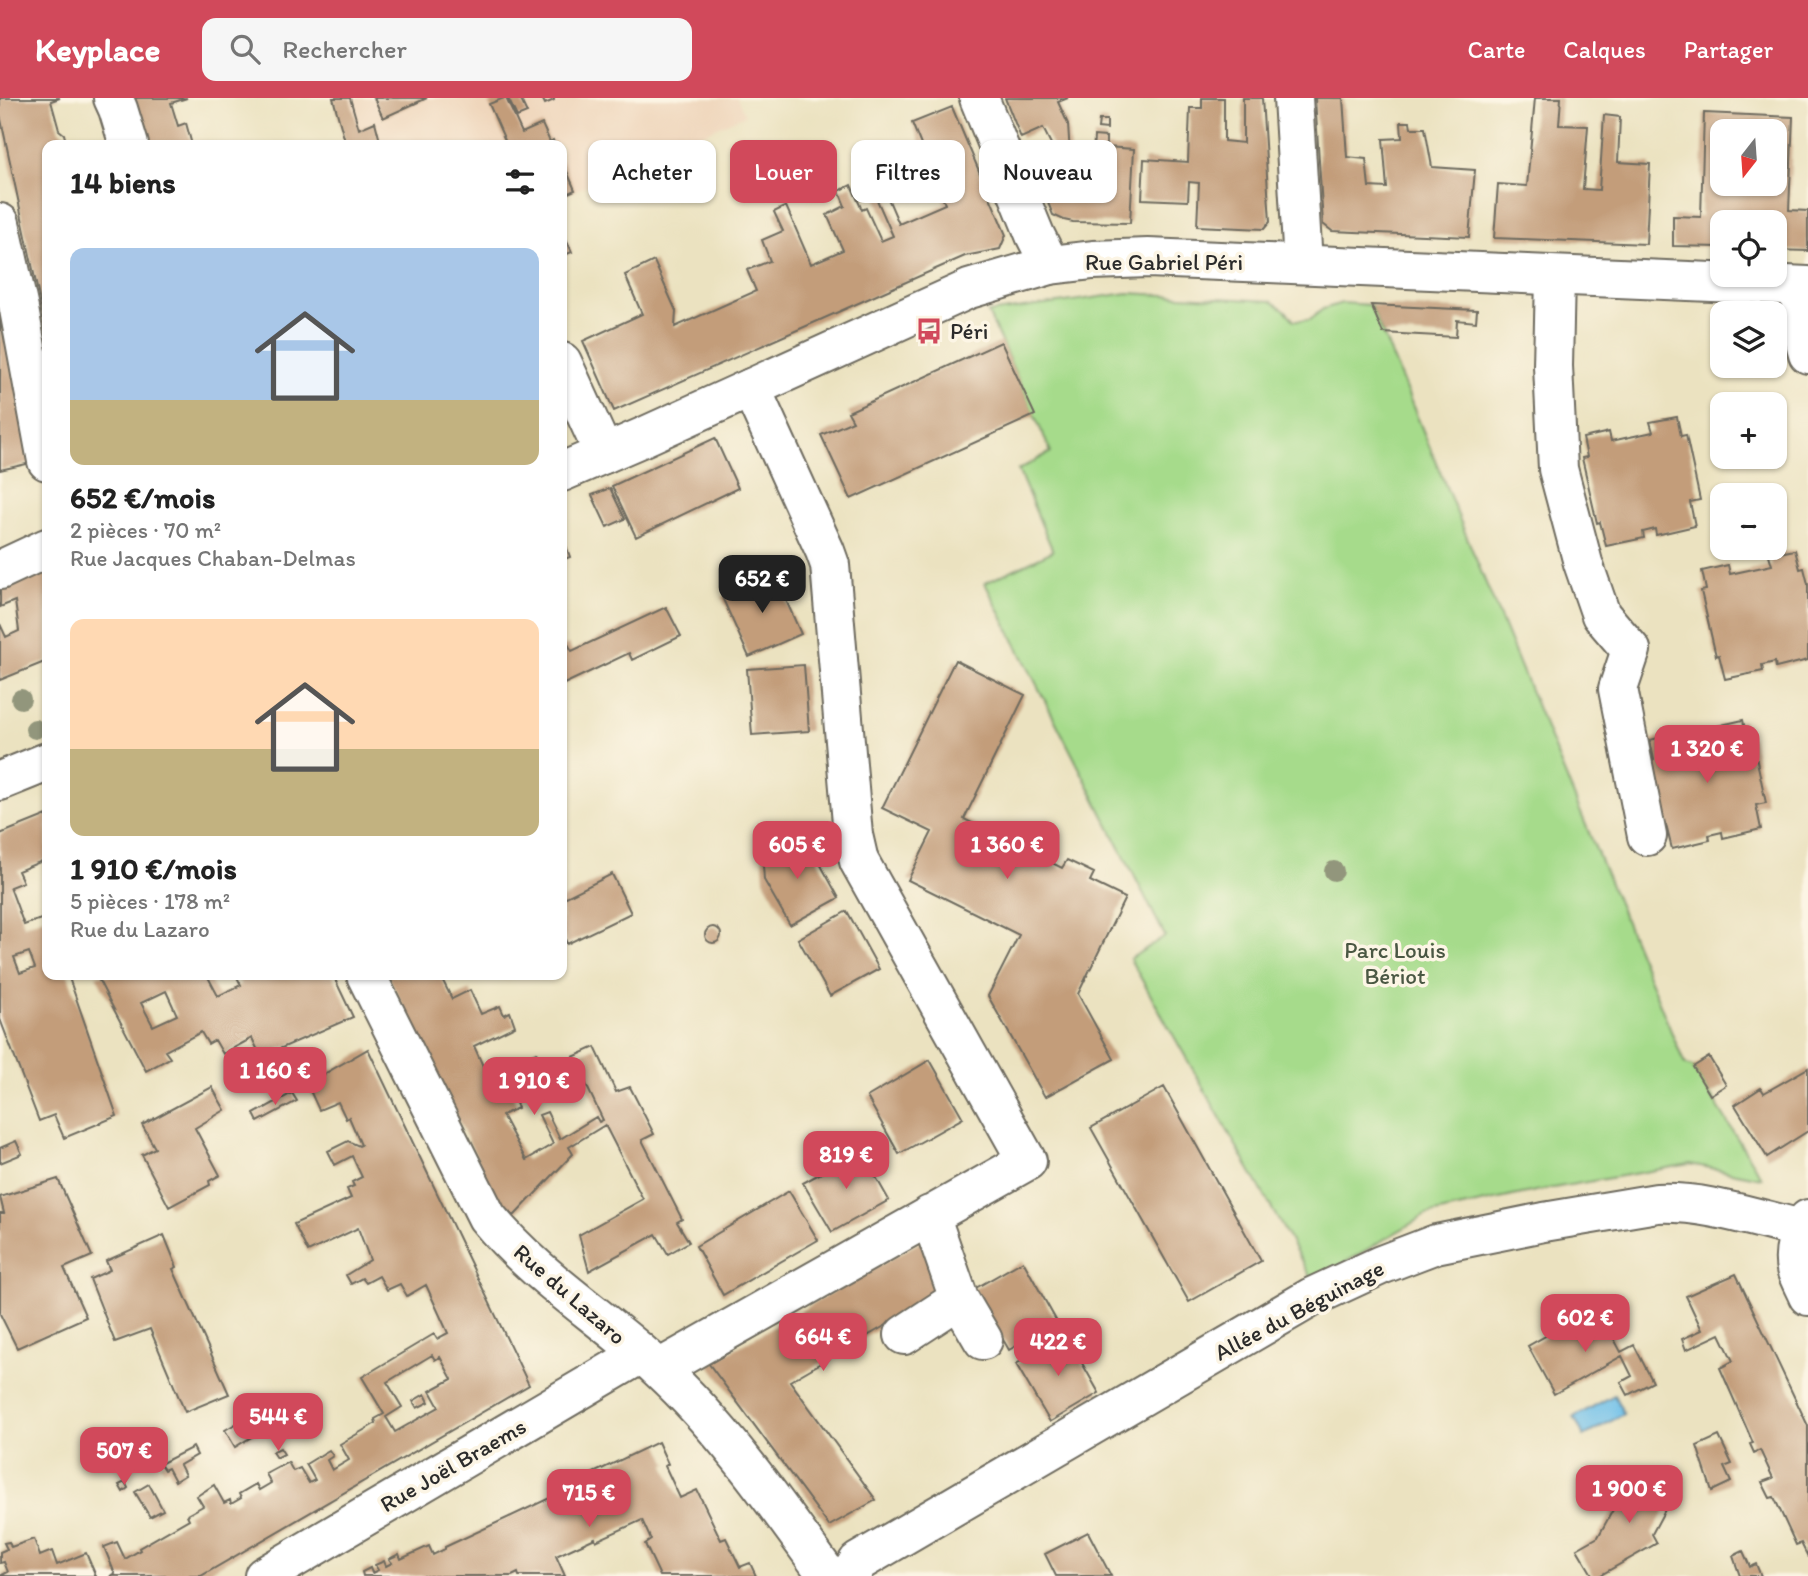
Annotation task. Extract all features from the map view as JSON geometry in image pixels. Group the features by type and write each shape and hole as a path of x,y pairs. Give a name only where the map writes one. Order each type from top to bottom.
{"street":[{"path":"113,98 127,140"},
{"path":"979,98 1050,265"},
{"path":"1293,98 1303,264"},
{"path":"0,223 42,434"},
{"name":"Rue Gabriel Péri","path":"567,470 969,289 1050,265 1121,258 1804,286"},
{"path":"1555,276 1553,366 1558,469 1583,563 1601,615 1631,650 1618,688 1647,836"},
{"path":"1804,286 1801,319 1808,354"},
{"path":"567,373 604,454"},
{"name":"Rue Joël Braems","path":"264,1576 650,1361 930,1215 1027,1161 859,861 853,835 830,565 751,388"},
{"path":"0,570 42,550"},
{"path":"0,781 42,764"},
{"name":"Rue du Lazaro","path":"368,980 487,1217 504,1237 650,1361 701,1410 744,1461 828,1576"},
{"name":"Allée du Béguinage","path":"850,1576 858,1562 1312,1297 1415,1251 1477,1235 1657,1203 1705,1206 1805,1224"},
{"path":"930,1215 959,1299 983,1340"},
{"path":"1805,1224 1795,1254 1795,1266 1808,1296"},
{"path":"904,1335 959,1299"}],"shaded area":[{"path":"350,98 737,98 745,115 689,140 588,140 588,184 567,194 567,140 362,140"}],"green space":[{"name":"Parc Louis Bériot","path":"1128,293 1271,301 1294,320 1309,320 1323,309 1342,303 1371,305 1685,1065 1693,1067 1762,1178 1690,1164 1536,1191 1426,1215 1313,1281 1130,959 1165,936 985,583 1053,551 1018,470 1051,452 988,313"}],"water":[{"path":"1614,1395 1624,1414 1584,1436 1574,1417"}],"building":[{"path":"0,98 60,98 51,101 59,130 66,140 42,140 42,312 0,115"},
{"path":"123,98 187,98 171,103 178,126 186,123 191,140 137,140"},
{"path":"333,98 350,98 359,129 375,122 380,140 345,140"},
{"path":"374,98 427,98 383,118"},
{"path":"506,98 522,133 542,124 549,140 505,140 489,104"},
{"path":"508,98 520,98 527,113 517,117"},
{"path":"542,98 554,98 554,100 545,104"},
{"path":"1005,98 1068,98 1058,102 1068,124 1069,140 1049,140 1043,128 1021,138"},
{"path":"1202,98 1224,98 1224,141 1243,143 1243,98 1262,98 1270,222 1264,229 1197,226 1199,183 1189,182 1188,201 1142,199 1144,159 1188,162 1190,108 1202,108"},
{"path":"1315,98 1343,98 1347,157 1366,159 1369,187 1387,188 1383,139 1402,138 1401,122 1410,122 1411,128 1425,128 1432,167 1475,170 1469,237 1332,231 1323,224"},
{"path":"1535,98 1561,98 1559,125 1588,126 1583,189 1599,190 1604,115 1620,117 1618,162 1650,164 1646,244 1494,238 1498,184 1527,186"},
{"path":"952,107 979,171 979,203 992,203 1006,235 1000,249 965,256 614,411 583,341 642,314 625,275 654,261 676,311 675,327 756,291 747,270 770,261 762,240 783,231 774,212 786,206 811,264 843,250 827,215 845,206 839,191 851,185 851,203 859,203 862,210 866,208 881,241 893,236 878,203 890,203 899,224 945,203 965,203 965,140 919,140 912,123"},
{"path":"1704,113 1793,117 1789,210 1808,211 1808,251 1787,250 1787,210 1710,210 1710,247 1673,246 1673,216 1701,217"},
{"path":"1099,120 1107,120 1107,129 1098,128"},
{"path":"1094,136 1106,137 1106,140 1094,140"},
{"path":"1117,148 1134,149 1130,223 1073,222 1053,215 1048,203 1117,203"},
{"path":"567,172 575,190 567,194"},
{"path":"567,241 572,252 567,254"},
{"path":"0,291 31,463 0,470"},
{"path":"1371,305 1477,310 1476,322 1457,320 1456,337 1383,333"},
{"path":"1001,342 1035,415 851,499 821,435 853,421 848,412"},
{"path":"1677,417 1681,436 1686,435 1700,500 1690,502 1695,526 1656,535 1655,529 1643,532 1644,538 1606,546 1600,522 1597,523 1582,458 1587,457 1583,438 1609,432 1611,441 1653,432 1650,422"},
{"path":"715,438 738,488 636,537 612,486"},
{"path":"610,488 625,519 607,527 592,495"},
{"path":"1795,550 1800,569 1804,568 1808,584 1808,660 1776,668 1775,662 1762,665 1763,671 1725,679 1719,655 1716,656 1701,591 1706,590 1702,571 1728,565 1730,574 1772,565 1770,560 1787,560 1787,552"},
{"path":"42,562 42,663 0,680 0,624 6,637 19,631 15,601 0,607 0,582"},
{"path":"774,573 801,634 749,657 722,597"},
{"path":"666,607 681,636 632,660 629,653 567,683 567,644 572,651"},
{"path":"955,660 1025,695 964,819 1062,868 1067,860 1094,873 1090,881 1125,898 1078,994 1114,1059 1045,1097 988,996 1019,935 908,880 932,832 882,808"},
{"path":"804,665 809,731 752,735 747,669"},
{"path":"1743,720 1747,739 1752,738 1766,803 1756,805 1761,829 1723,838 1722,832 1709,835 1710,840 1672,849 1666,825 1663,826 1649,761 1654,760 1650,740 1675,734 1678,744 1719,735 1717,726"},
{"path":"42,817 42,861 18,871 23,882 10,887 24,925 42,919 42,980 70,980 117,1116 64,1138 54,1115 39,1121 0,1019 0,834","holes":["29,952 35,968 20,973 14,957"]},
{"path":"817,845 818,860 839,898 790,925 764,880 762,849"},
{"path":"612,874 631,913 567,944 567,896"},
{"path":"847,911 879,969 830,996 798,939"},
{"path":"713,927 721,935 713,943 705,935"},
{"path":"99,980 210,980 218,996 241,985 238,980 335,980 353,1017 261,1057 252,1038 223,1054 215,1040 208,1044 201,1032 165,1051 170,1058 146,1071","holes":["166,991 177,1015 153,1026 141,1003"]},
{"path":"390,980 442,980 452,999 470,990 481,1014 500,1006 504,1015 510,1012 515,1026 474,1046 486,1073 536,1052 543,1070 539,1072 542,1079 527,1086 524,1079 509,1086 518,1108 502,1115 526,1160 553,1144 539,1115 547,1112 560,1139 596,1117 599,1122 603,1120 573,1057 595,1047 616,1092 630,1087 654,1134 642,1140 682,1219 677,1222 689,1242 668,1254 656,1234 589,1271 579,1235 643,1199 605,1125 569,1147 573,1154 514,1216 498,1202"},
{"path":"368,1049 529,1385 201,1576 110,1576 115,1574 104,1547 117,1542 125,1559 189,1519 187,1515 203,1506 197,1496 214,1485 224,1503 230,1500 231,1504 241,1498 239,1494 256,1484 259,1490 271,1483 266,1474 288,1462 293,1471 300,1468 309,1483 315,1480 306,1464 329,1450 333,1456 327,1460 332,1470 349,1460 340,1444 376,1423 375,1419 384,1414 362,1377 434,1334 437,1339 448,1333 426,1285 407,1296 400,1284 387,1290 379,1276 366,1283 362,1278 351,1284 346,1275 370,1260 358,1228 308,1252 294,1224 351,1198 347,1189 354,1186 352,1182 362,1177 352,1156 335,1165 328,1151 348,1141 361,1145 349,1117 346,1119 338,1102 319,1110 307,1084","holes":["432,1355 435,1360 440,1357 452,1379 430,1391 439,1407 395,1432 386,1417 402,1407 387,1382"]},
{"path":"1709,1057 1726,1085 1710,1095 1693,1067"},
{"path":"930,1060 963,1118 899,1154 867,1097"},
{"path":"1808,1068 1808,1131 1767,1157 1735,1105 1761,1088 1764,1093"},
{"path":"212,1087 225,1110 195,1128 220,1175 209,1181 210,1185 169,1207 142,1155 155,1148 142,1125"},
{"path":"1164,1087 1261,1261 1189,1302 1091,1128"},
{"path":"292,1093 297,1101 258,1122 254,1114"},
{"path":"16,1141 22,1154 0,1163 0,1148"},
{"path":"861,1151 889,1200 832,1232 803,1183"},
{"path":"58,1179 92,1256 64,1268 86,1317 17,1348 0,1314 0,1213 4,1213 0,1197"},
{"path":"789,1191 818,1240 723,1295 696,1246"},
{"path":"164,1235 177,1267 173,1269 229,1394 185,1412 150,1329 115,1342 90,1279 110,1270 106,1261"},
{"path":"922,1241 950,1288 790,1381 876,1500 829,1526 709,1364"},
{"path":"1023,1261 1057,1322 1009,1350 974,1289"},
{"path":"1736,1274 1808,1426 1808,1557 1801,1543 1796,1545 1774,1497 1770,1498 1762,1482 1773,1478 1760,1450 1754,1453 1750,1444 1753,1443 1720,1368 1733,1361 1720,1334 1686,1350 1682,1339 1702,1330 1686,1296"},
{"path":"1597,1307 1621,1352 1634,1345 1653,1382 1628,1395 1621,1382 1632,1376 1622,1356 1554,1394 1528,1346"},
{"path":"1066,1335 1099,1393 1050,1422 1016,1364"},
{"path":"425,1394 429,1402 417,1408 413,1401"},
{"path":"258,1411 268,1427 235,1447 225,1430"},
{"path":"1719,1436 1732,1464 1724,1467 1731,1482 1712,1491 1697,1446"},
{"path":"658,1442 668,1464 665,1466 680,1498 697,1490 721,1540 726,1538 740,1567 750,1563 756,1576 660,1576 645,1544 651,1540 642,1520 556,1556 565,1576 519,1576 518,1573 512,1576 363,1576 362,1572 370,1568 372,1573 378,1570 375,1565 384,1561 386,1566 392,1563 389,1559 399,1554 401,1559 429,1546 433,1555"},
{"path":"193,1447 197,1455 180,1465 185,1475 175,1481 168,1468 164,1470 160,1464"},
{"path":"280,1448 284,1454 276,1458 272,1452"},
{"path":"1639,1472 1645,1476 1646,1473 1653,1475 1675,1491 1652,1534 1657,1543 1599,1576 1593,1576 1577,1549 1598,1537 1620,1497 1624,1500"},
{"path":"125,1482 128,1488 123,1492 119,1485"},
{"path":"149,1484 163,1510 150,1517 135,1492"},
{"path":"1088,1532 1111,1576 1056,1576 1045,1554"},
{"path":"34,1539 40,1556 52,1551 57,1565 86,1553 96,1576 0,1576 8,1572 4,1562 0,1563 0,1552 7,1549 4,1543 9,1542 11,1547"},
{"path":"1743,1551 1750,1567 1756,1564 1761,1576 1740,1576 1733,1556"}],"place":[{"name":"Péri","path":"929,331"}]}
